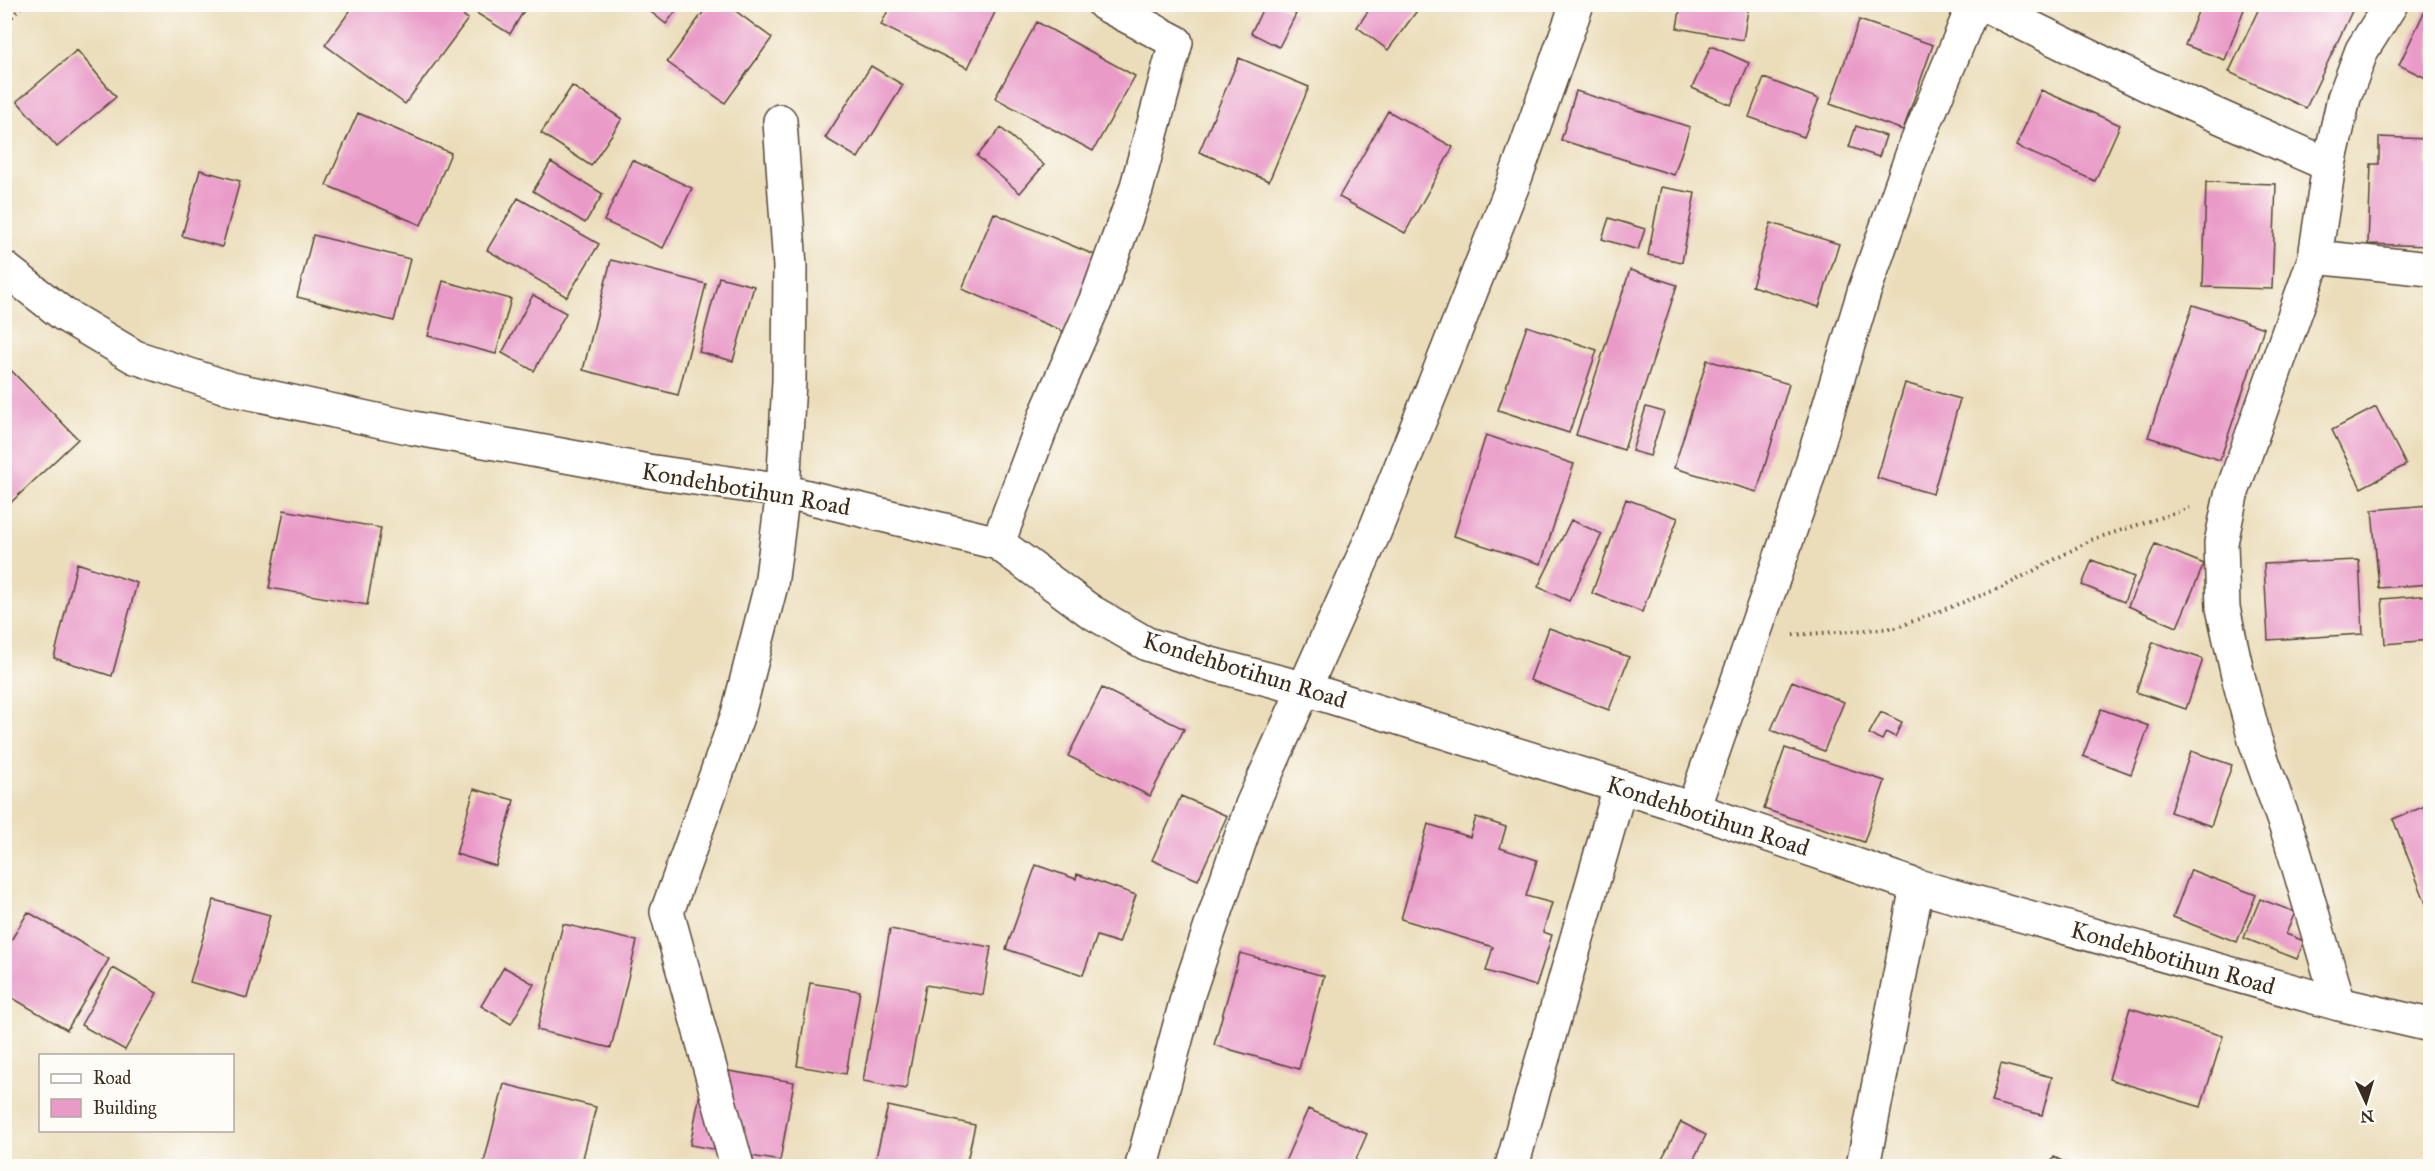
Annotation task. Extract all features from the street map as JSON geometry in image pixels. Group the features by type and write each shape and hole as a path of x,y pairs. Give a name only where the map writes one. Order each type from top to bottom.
{"street":[{"path":"998,543 1047,411 1098,295 1136,190 1176,42 1104,4"},
{"path":"1142,1167 1189,992 1252,805 1302,688 1374,533 1436,380 1512,187 1576,4"},
{"path":"1693,809 1802,496 1864,292 1906,173 1974,4"},
{"path":"1983,4 2148,85 2329,165"},
{"path":"2339,1004 2291,841 2255,740 2226,619 2221,543 2231,495 2315,257 2329,165 2344,98 2359,60 2391,4"},
{"path":"737,1167 666,912 738,714 771,585 783,491 789,381 790,267 780,121"},
{"path":"2315,257 2430,269"},
{"name":"Kondehbotihun Road","path":"4,268 63,314 135,357 232,389 424,430 648,471 783,491 998,543 1090,611 1147,644 1210,664 1302,688 1693,809 1917,886 2339,1004 2430,1025"},
{"path":"1512,1167 1620,787"},
{"path":"1863,1167 1917,886"}],"path":[{"path":"4,26 23,4"},
{"path":"1752,639 1895,628 2003,587 2091,540 2231,495"}],"building":[{"path":"355,4 448,4 468,19 405,104 325,45"},
{"path":"462,4 528,4 510,34"},
{"path":"641,4 681,4 666,24"},
{"path":"709,4 726,4 772,38 725,103 667,62"},
{"path":"891,4 999,4 968,68 881,25"},
{"path":"1265,4 1277,4 1296,14 1279,47 1251,33"},
{"path":"1373,4 1422,4 1388,50 1357,27"},
{"path":"1681,4 1749,4 1743,40 1677,28"},
{"path":"2201,4 2246,4 2225,60 2185,45"},
{"path":"2261,4 2354,7 2306,108 2229,72"},
{"path":"2430,4 2430,80 2399,65"},
{"path":"1859,20 1933,45 1903,130 1830,104"},
{"path":"1037,22 1135,76 1093,151 995,98"},
{"path":"1711,46 1749,63 1731,105 1692,88"},
{"path":"77,50 116,97 57,147 17,101"},
{"path":"1239,58 1309,87 1269,181 1199,152"},
{"path":"871,66 903,85 858,158 825,138"},
{"path":"1764,78 1819,99 1804,137 1749,117"},
{"path":"572,86 622,119 591,166 541,133"},
{"path":"2041,90 2120,125 2095,181 2016,146"},
{"path":"1576,91 1690,127 1674,175 1561,140"},
{"path":"1388,111 1453,147 1405,233 1339,197"},
{"path":"358,113 451,153 421,225 326,185"},
{"path":"1856,126 1886,136 1879,157 1849,147"},
{"path":"1001,128 1044,165 1020,193 977,156"},
{"path":"2379,137 2427,139 2426,166 2430,166 2430,246 2368,244 2371,164 2379,164"},
{"path":"632,160 692,188 663,248 604,221"},
{"path":"551,162 603,194 585,223 533,191"},
{"path":"200,170 240,181 222,247 182,236"},
{"path":"2206,182 2276,184 2272,289 2203,287"},
{"path":"1661,187 1695,193 1682,262 1648,255"},
{"path":"518,198 599,244 567,297 487,250"},
{"path":"994,213 1097,256 1065,332 962,289"},
{"path":"1609,218 1645,229 1638,250 1602,239"},
{"path":"1771,223 1839,244 1819,307 1752,286"},
{"path":"313,235 410,259 394,321 297,297"},
{"path":"611,260 706,284 678,395 583,370"},
{"path":"1630,270 1677,285 1624,450 1576,435"},
{"path":"719,277 754,286 733,361 699,352"},
{"path":"443,281 511,299 496,354 428,336"},
{"path":"533,295 566,313 534,371 502,353"},
{"path":"2193,305 2264,328 2220,460 2148,437"},
{"path":"1527,326 1597,350 1569,433 1498,410"},
{"path":"1707,360 1789,384 1757,492 1674,468"},
{"path":"4,363 78,439 4,509"},
{"path":"1905,383 1960,399 1933,494 1877,478"},
{"path":"1646,407 1664,412 1650,456 1632,451"},
{"path":"2376,407 2406,465 2361,488 2332,430"},
{"path":"1486,435 1574,464 1541,564 1454,536"},
{"path":"1626,499 1678,518 1642,612 1592,593"},
{"path":"2429,505 2430,584 2379,588 2372,510"},
{"path":"284,510 381,528 367,605 269,588"},
{"path":"1571,520 1602,534 1569,601 1538,587"},
{"path":"2155,544 2204,564 2177,627 2128,606"},
{"path":"2092,560 2134,577 2124,602 2082,585"},
{"path":"2359,560 2363,634 2268,640 2264,564"},
{"path":"77,563 137,583 112,676 54,658"},
{"path":"2430,595 2430,640 2385,644 2382,599"},
{"path":"1549,628 1629,657 1609,710 1530,680"},
{"path":"2153,642 2203,659 2186,709 2136,692"},
{"path":"1792,681 1844,702 1824,751 1771,730"},
{"path":"1102,688 1184,729 1150,796 1068,756"},
{"path":"2101,709 2149,726 2131,774 2083,756"},
{"path":"1881,712 1902,722 1895,737 1886,732 1882,740 1869,734"},
{"path":"1785,748 1885,781 1864,842 1764,809"},
{"path":"2191,751 2232,765 2211,826 2170,812"},
{"path":"474,789 514,800 496,866 456,854"},
{"path":"1181,796 1227,816 1198,880 1152,860"},
{"path":"2430,804 2430,914 2393,819"},
{"path":"1476,817 1506,827 1500,848 1537,860 1526,896 1552,903 1543,932 1552,935 1536,986 1486,971 1493,947 1401,919 1428,824 1470,837"},
{"path":"1036,865 1076,879 1077,874 1136,895 1119,943 1097,936 1083,975 1006,949"},
{"path":"2191,870 2256,895 2237,942 2173,917"},
{"path":"2260,899 2295,912 2286,934 2304,941 2297,959 2244,938"},
{"path":"214,900 270,915 247,998 190,982"},
{"path":"28,912 109,959 67,1030 4,993 4,952"},
{"path":"563,924 637,941 611,1048 537,1030"},
{"path":"890,929 991,947 983,995 926,985 906,1089 863,1081"},
{"path":"1240,953 1324,976 1299,1069 1214,1045"},
{"path":"504,967 534,984 511,1024 481,1006"},
{"path":"113,968 157,993 125,1050 81,1025"},
{"path":"810,983 860,991 846,1074 797,1066"},
{"path":"2130,1008 2223,1036 2201,1107 2109,1079"},
{"path":"2001,1064 2052,1077 2042,1115 1991,1102"},
{"path":"705,1067 794,1082 780,1161 690,1145"},
{"path":"504,1084 596,1107 581,1166 483,1166"},
{"path":"888,1106 975,1125 966,1166 874,1166"},
{"path":"1308,1109 1367,1134 1353,1166 1283,1166"},
{"path":"1681,1122 1706,1135 1690,1166 1658,1166"},
{"path":"2054,1157 2072,1166 2049,1166"}]}
